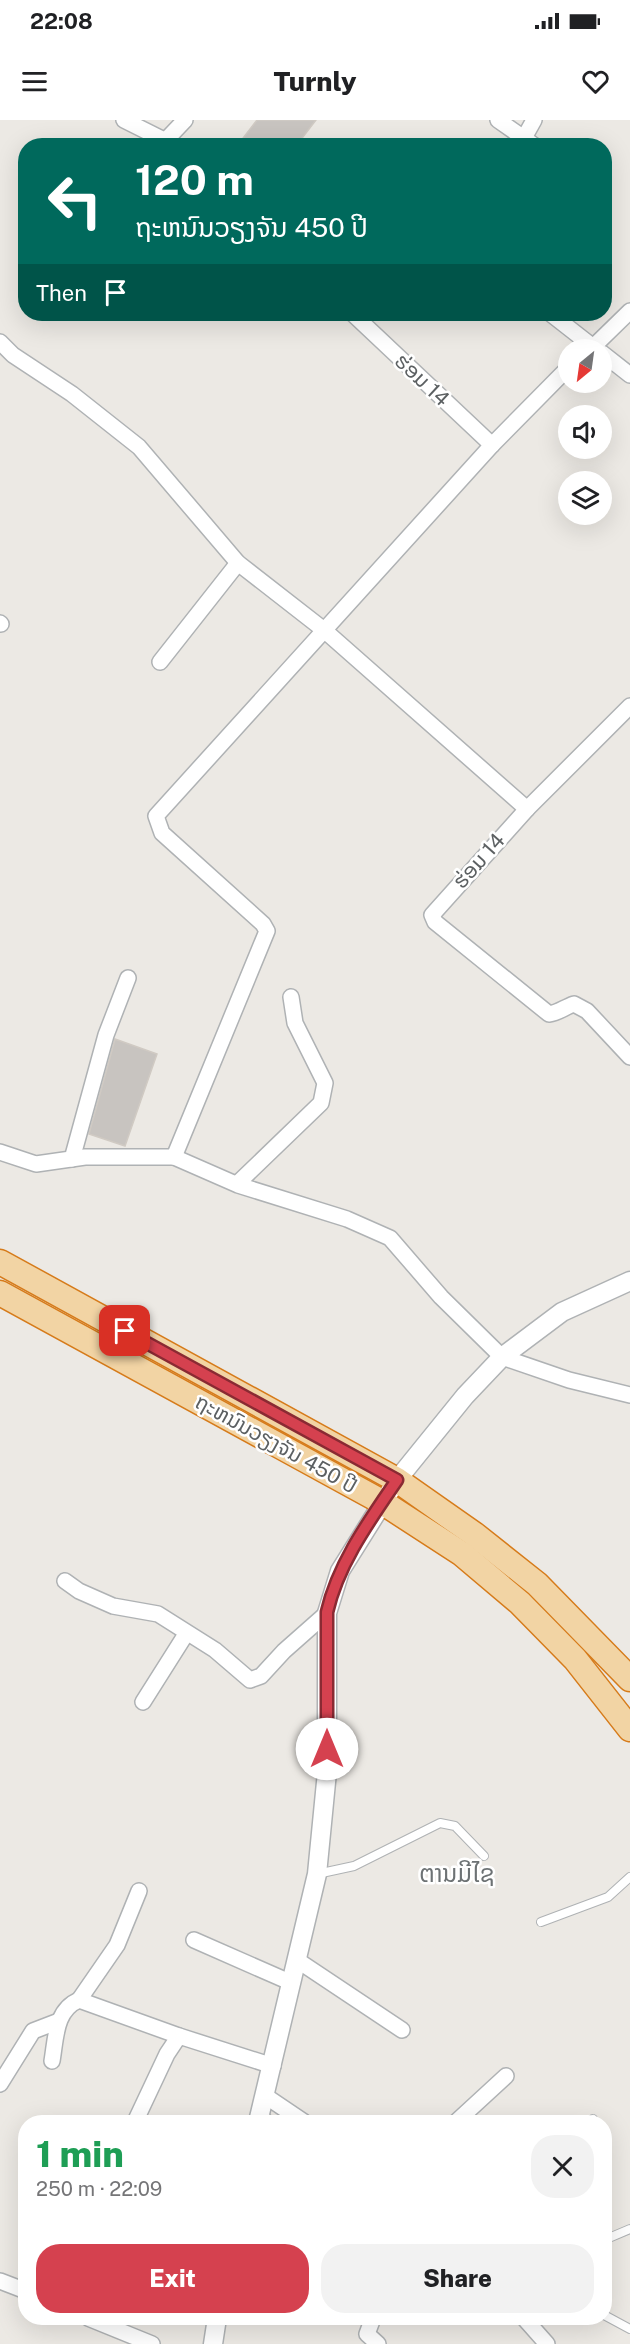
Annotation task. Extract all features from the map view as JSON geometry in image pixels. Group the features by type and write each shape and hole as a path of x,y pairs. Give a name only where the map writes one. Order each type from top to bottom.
{"highway":[{"name":"ຖະຫນົນວຽງຈັນ 450 ປີ","path":"0,1262 397,1480 474,1534 537,1584 630,1679"},
{"name":"ຖະຫນົນວຽງຈັນ 450 ປີ","path":"0,1293 382,1502 462,1554 520,1603 575,1659 630,1729"}],"street":[{"path":"124,120 161,138"},
{"path":"174,138 185,120"},
{"path":"498,120 521,138"},
{"path":"529,138 534,120"},
{"path":"606,339 630,312"},
{"name":"ຮ່ອມ 14","path":"360,321 492,445"},
{"path":"560,321 582,339"},
{"path":"0,342 13,356 72,394 139,447 238,563 324,630 527,809"},
{"path":"612,362 630,375"},
{"path":"174,1157 267,931 263,924 162,833 156,816 492,445 558,378"},
{"path":"160,662 238,563"},
{"name":"ຮ່ອມ 14","path":"630,706 527,809 432,915 435,922 549,1014 556,1014 564,1007 574,1004 587,1011 630,1058"},
{"path":"72,1159 106,1035 128,978"},
{"path":"237,1184 321,1104 325,1083 295,1023 291,997"},
{"path":"0,1152 36,1164 72,1159 174,1157 237,1184 302,1207 347,1219 390,1238 441,1298 502,1357 569,1380 630,1395"},
{"path":"264,2115 264,2096 317,1874 327,1772 327,1612 340,1571 397,1480 465,1396 502,1357 562,1312 630,1281"},
{"path":"65,1581 79,1591 113,1606 158,1614 186,1634 215,1650 250,1680 261,1676 284,1651 327,1612"},
{"path":"143,1702 186,1634"},
{"path":"52,2061 58,2021 65,2009 79,2000 117,1945 139,1891"},
{"path":"194,1940 292,1983"},
{"path":"297,1960 402,2030"},
{"path":"79,2000 179,2036 273,2066"},
{"path":"0,2085 33,2031 58,2021"},
{"path":"138,2115 167,2054 179,2036"},
{"path":"464,2115 506,2076"},
{"path":"264,2096 293,2115"},
{"path":"0,2281 18,2288"},
{"path":"105,2325 152,2344"},
{"path":"213,2344 216,2325"},
{"path":"370,2325 367,2334 378,2344"},
{"path":"530,2325 546,2344"}],"lane":[{"path":"317,1874 354,1866 440,1823 455,1826 484,1856"},
{"path":"541,1922 608,1897 630,1877"},
{"path":"612,2237 630,2229"},
{"path":"612,2319 630,2329"}],"building":[{"path":"257,120 316,120 302,138 243,138"},
{"path":"115,1039 157,1054 125,1146 89,1134"}],"district":[{"name":"ຕານມີໄຊ","path":"457,1874"}],"route":[{"path":"125,1331 397,1480 340,1571 331,1594 327,1612 327,1749"}]}
